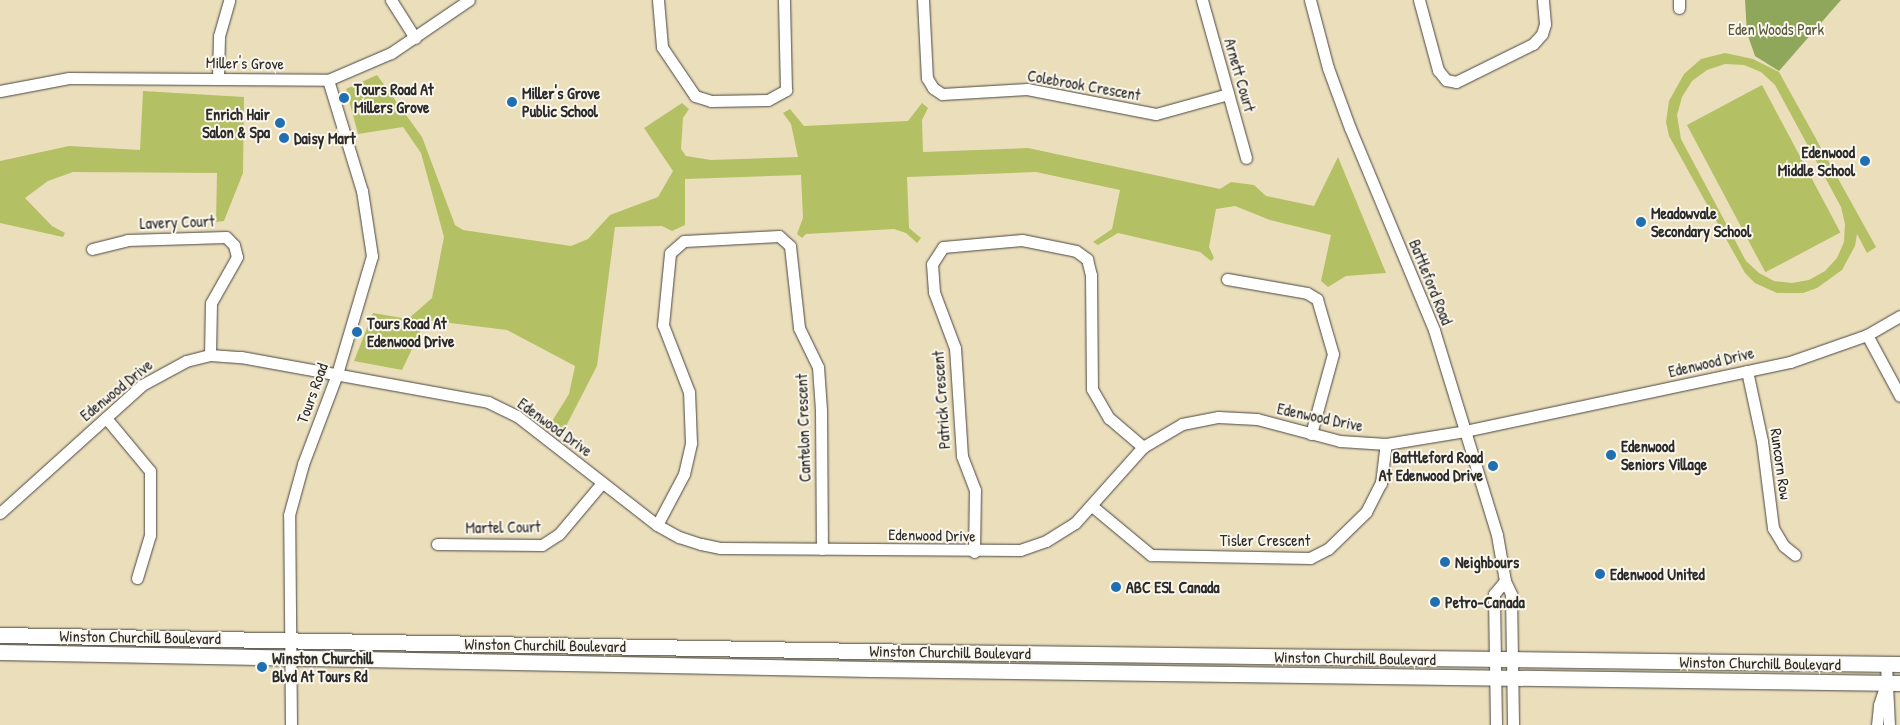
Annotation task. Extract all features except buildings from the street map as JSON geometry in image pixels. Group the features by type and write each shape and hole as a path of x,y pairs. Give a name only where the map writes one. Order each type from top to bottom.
{"main road":[{"name":"Winston Churchill Boulevard","path":"0,634 1893,664"},
{"name":"Winston Churchill Boulevard","path":"0,652 1893,683"}],"street":[{"path":"218,78 219,36 229,0"},
{"path":"391,0 415,38"},
{"name":"Miller's Grove","path":"0,91 69,78 328,80 374,62 415,38 469,0"},
{"path":"658,0 662,47 695,96 711,101 768,100 786,90 784,0"},
{"name":"Colebrook Crescent","path":"923,0 927,78 933,88 942,94 1041,91 1156,114 1228,94"},
{"name":"Arnett Court","path":"1202,0 1246,158"},
{"name":"Battleford Road","path":"1310,0 1328,68 1434,330 1498,535 1505,581 1511,594 1513,725"},
{"path":"1419,0 1438,70 1446,80 1456,82 1533,44 1542,34 1544,24 1543,0"},
{"name":"Tours Road","path":"291,725 288,515 303,464 337,374 372,256 362,191 328,80"},
{"name":"Cantelon Crescent","path":"657,525 684,474 691,443 689,392 663,325 670,253 684,241 779,236 790,246 799,328 818,367 821,410 822,549"},
{"name":"Lavery Court","path":"92,248 127,240 226,237 234,245 236,257 211,303 210,355"},
{"name":"Patrick Crescent","path":"974,552 975,490 962,456 955,348 934,292 932,264 943,247 1022,240 1076,251 1087,259 1091,275 1092,389 1109,418 1143,447"},
{"path":"1227,279 1307,293 1317,299 1333,354 1311,434"},
{"name":"Edenwood Drive","path":"0,513 158,374 186,361 210,355 241,357 488,402 517,416 657,525 679,537 720,548 974,552 1020,550 1046,542 1075,523 1143,447 1174,427 1218,417 1257,419 1311,434 1357,443 1386,444 1465,431 1805,358 1867,335 1900,316"},
{"path":"1867,335 1900,396"},
{"name":"Runcorn Row","path":"1747,371 1762,441 1773,528 1784,546 1795,555"},
{"path":"106,418 150,471 150,535 138,578"},
{"name":"Tisler Crescent","path":"1092,506 1151,556 1310,558 1328,550 1366,512 1380,483 1386,444"},
{"name":"Martel Court","path":"437,544 542,546 559,534 602,483"},
{"path":"1496,725 1494,594 1505,581"},
{"path":"1889,725 1893,664"},
{"path":"1877,725 1879,705 1893,683"}],"green space":[{"name":"Eden Woods Park","path":"1745,0 1841,0 1779,71 1755,56 1747,33"},
{"path":"1725,53 1753,59 1779,72 1876,247 1867,253 1857,234 1855,246 1842,270 1817,288 1803,293 1777,293 1755,283 1745,273 1669,136 1666,122 1669,101 1684,74 1701,59","holes":["1725,64 1744,65 1761,72 1775,85 1841,207 1845,224 1844,242 1837,258 1825,271 1809,280 1792,283 1774,281 1759,273 1746,261 1681,139 1677,115 1682,97 1692,81 1707,70"]},
{"path":"377,75 422,137 455,225 463,230 571,246 588,239 610,215 658,197 673,171 644,128 682,103 689,109 683,118 681,149 686,156 711,160 798,157 791,124 783,113 790,109 804,126 908,121 922,103 928,108 922,120 923,152 1028,148 1220,189 1231,182 1254,185 1266,196 1314,206 1338,157 1386,273 1346,276 1328,287 1321,281 1331,235 1270,220 1235,206 1216,209 1209,247 1214,258 1211,261 1200,252 1118,233 1098,245 1093,242 1112,229 1120,190 1036,172 907,177 909,228 921,238 917,243 906,233 894,229 806,234 802,238 797,234 803,218 801,175 685,179 685,225 672,231 662,226 615,227 597,366 563,432 551,423 569,394 575,366 507,330 426,320 402,370 354,361 373,313 408,319 432,298 444,237 421,153 403,127 358,134 346,89"},
{"path":"1762,85 1840,232 1765,272 1687,125"},
{"path":"143,91 244,97 243,173 224,221 216,222 217,173 73,172 48,181 25,198 52,226 65,233 63,237 0,223 0,161 69,146 140,150"}],"place":[{"name":"Tours Road At Millers Grove","path":"344,98"},
{"name":"Miller's Grove Public School","path":"512,102"},
{"name":"Enrich Hair Salon & Spa","path":"280,123"},
{"name":"Daisy Mart","path":"284,138"},
{"name":"Edenwood Middle School","path":"1865,161"},
{"name":"Meadowvale Secondary School","path":"1641,222"},
{"name":"Tours Road At Edenwood Drive","path":"357,332"},
{"name":"Edenwood Seniors Village","path":"1611,455"},
{"name":"Battleford Road At Edenwood Drive","path":"1493,466"},
{"name":"Neighbours","path":"1445,562"},
{"name":"Edenwood United","path":"1600,574"},
{"name":"ABC ESL Canada","path":"1116,587"},
{"name":"Petro-Canada","path":"1435,602"},
{"name":"Winston Churchill Blvd At Tours Rd","path":"262,667"}]}
